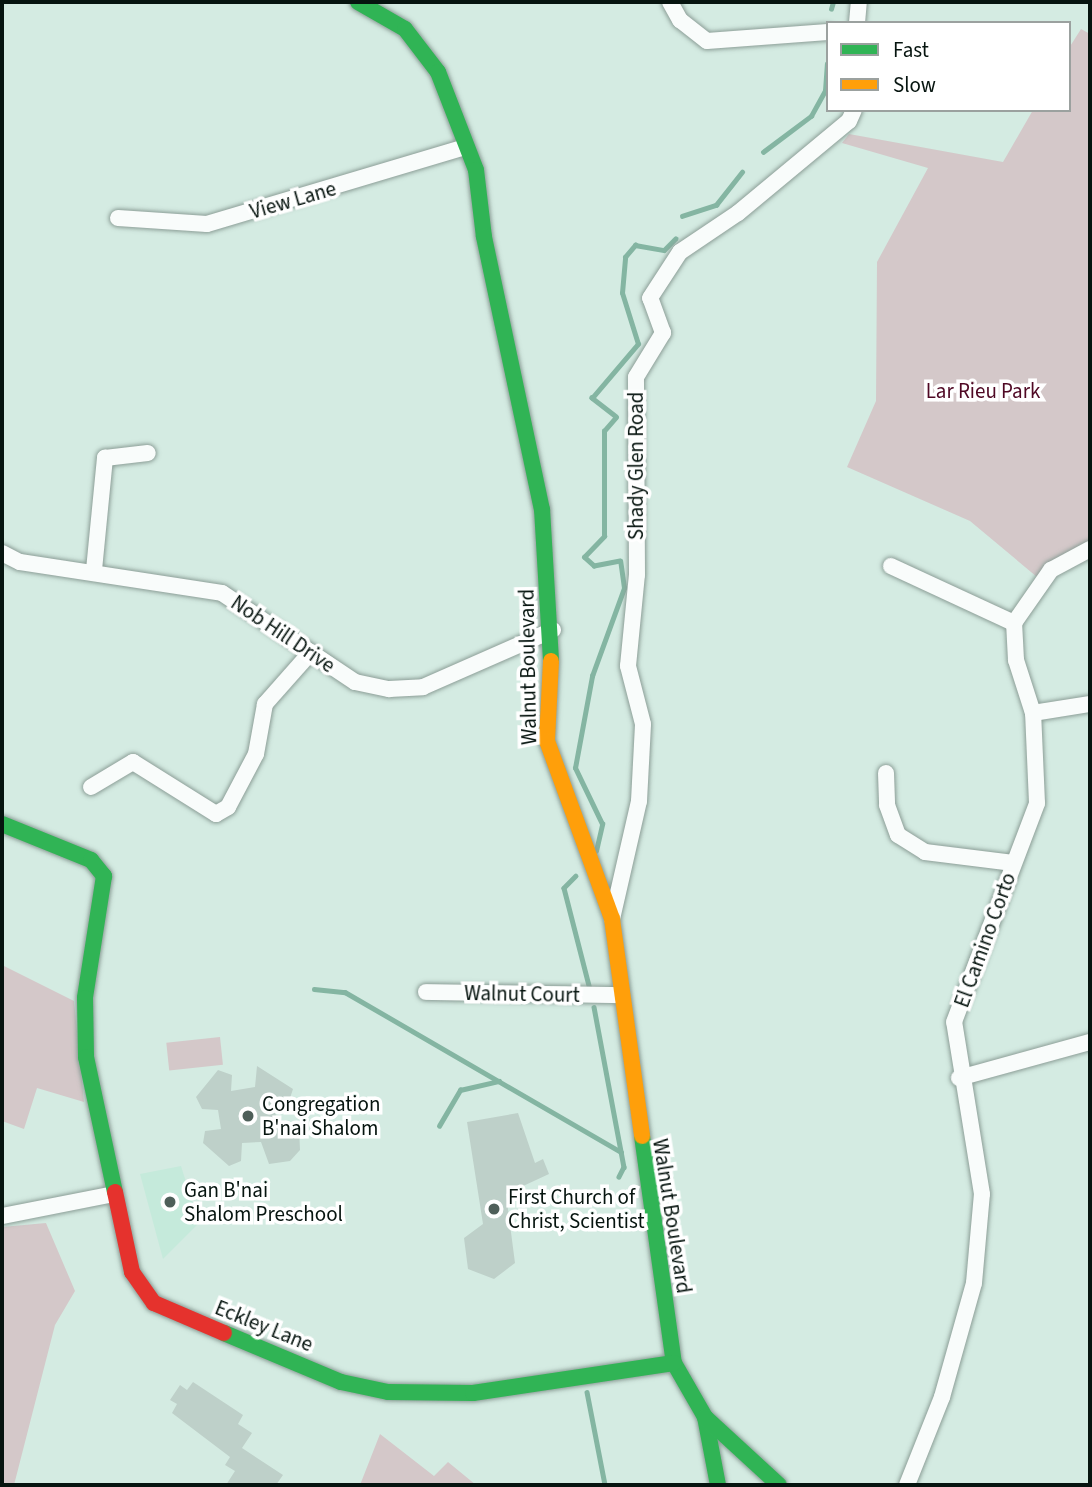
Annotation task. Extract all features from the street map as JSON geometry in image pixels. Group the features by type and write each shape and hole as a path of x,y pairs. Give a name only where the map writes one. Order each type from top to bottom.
{"street":[{"name":"Walnut Boulevard","path":"358,2 405,29 438,72 476,170 484,237 542,509 553,630 547,741 612,919 618,995 674,1363 705,1417 718,1485"},
{"path":"670,2 680,20 707,41 826,32"},
{"path":"857,21 859,2"},
{"name":"Shady Glen Road","path":"612,919 640,784 643,724 628,666 637,575 636,377 663,333 650,298 680,253 738,213 849,121 853,112"},
{"name":"View Lane","path":"118,218 207,224 465,147"},
{"path":"94,570 105,458 148,453"},
{"path":"891,566 1014,623 1051,570 1090,549"},
{"name":"Nob Hill Drive","path":"2,553 20,562 94,570 222,593 355,682 423,687 553,630"},
{"name":"El Camino Corto","path":"907,1485 942,1397 974,1283 982,1194 959,1078 954,1022 1037,803 1033,713 1016,660 1014,623"},
{"path":"91,787 133,762 216,814 228,807 256,754 265,704 311,652"},
{"path":"1033,713 1090,704"},
{"path":"886,773 887,805 898,835 925,852 1013,863"},
{"name":"Eckley Lane","path":"2,824 91,860 104,876 85,998 86,1057 132,1272 154,1303 341,1382 388,1392 473,1392 674,1363"},
{"name":"Walnut Court","path":"426,992 618,995"},
{"path":"959,1078 1090,1042"},
{"path":"2,1216 114,1194"},
{"path":"705,1417 779,1485"}],"shaded area":[{"name":"Gan B'nai Shalom Preschool","path":"181,1166 199,1223 163,1259 140,1174"}],"green space":[{"name":"Lar Rieu Park","path":"1081,29 1090,34 1090,549 1043,582 970,521 847,467 876,401 877,262 928,168 842,143 849,134 1003,162 1032,112 1071,112 1071,45"},
{"path":"2,965 74,1001 84,1102 37,1088 24,1129 2,1121"},
{"path":"220,1037 223,1065 169,1070 166,1043"},
{"path":"46,1223 75,1291 55,1325 14,1485 2,1485 2,1227"},
{"path":"380,1434 434,1476 448,1462 476,1485 360,1485"}],"building":[{"name":"Congregation B'nai Shalom","path":"257,1066 293,1089 289,1101 274,1104 277,1123 299,1128 300,1150 290,1161 269,1164 261,1142 242,1143 241,1161 229,1166 203,1143 205,1131 221,1129 218,1110 202,1109 196,1097 218,1070 232,1075 231,1091 255,1087"},
{"name":"First Church of Christ, Scientist","path":"518,1113 535,1163 543,1159 549,1174 506,1194 515,1263 494,1279 468,1269 464,1238 483,1224 467,1122"},
{"path":"193,1382 243,1415 238,1424 252,1433 242,1448 283,1475 276,1485 226,1485 235,1471 225,1465 230,1457 172,1413 177,1404 170,1400 180,1385 187,1390"}],"waterway":[{"path":"831,9 833,2"},
{"path":"763,152 811,116 825,91 826,78"},
{"path":"682,216 716,205 742,172"},
{"path":"596,851 602,824 575,768 592,676 624,588 620,561 594,566 584,557 604,536 604,431 616,417 592,398 638,344 622,293 625,257 635,245 664,250 675,239"},
{"path":"576,876 564,888 590,989"},
{"path":"314,989 345,992 621,1152"},
{"path":"594,1007 624,1167 619,1177"},
{"path":"439,1126 460,1090 499,1081"},
{"path":"587,1392 605,1485"}],"traffic: fast":[{"path":"358,2 405,29 438,72 476,170 484,237 542,509 551,661"},
{"path":"2,824 91,860 104,876 85,998 86,1057 115,1192"},
{"path":"642,1136 674,1363 705,1417 718,1485"},
{"path":"224,1333 341,1382 388,1392 473,1393 674,1363"},
{"path":"705,1417 779,1485"}],"traffic: slow":[{"path":"551,661 547,741 612,919 642,1136"}],"traffic: jam":[{"path":"115,1192 132,1272 154,1303 224,1333"}],"place":[{"name":"Congregation B'nai Shalom","path":"248,1116"},
{"name":"Gan B'nai Shalom Preschool","path":"170,1202"},
{"name":"First Church of Christ, Scientist","path":"494,1209"}]}
